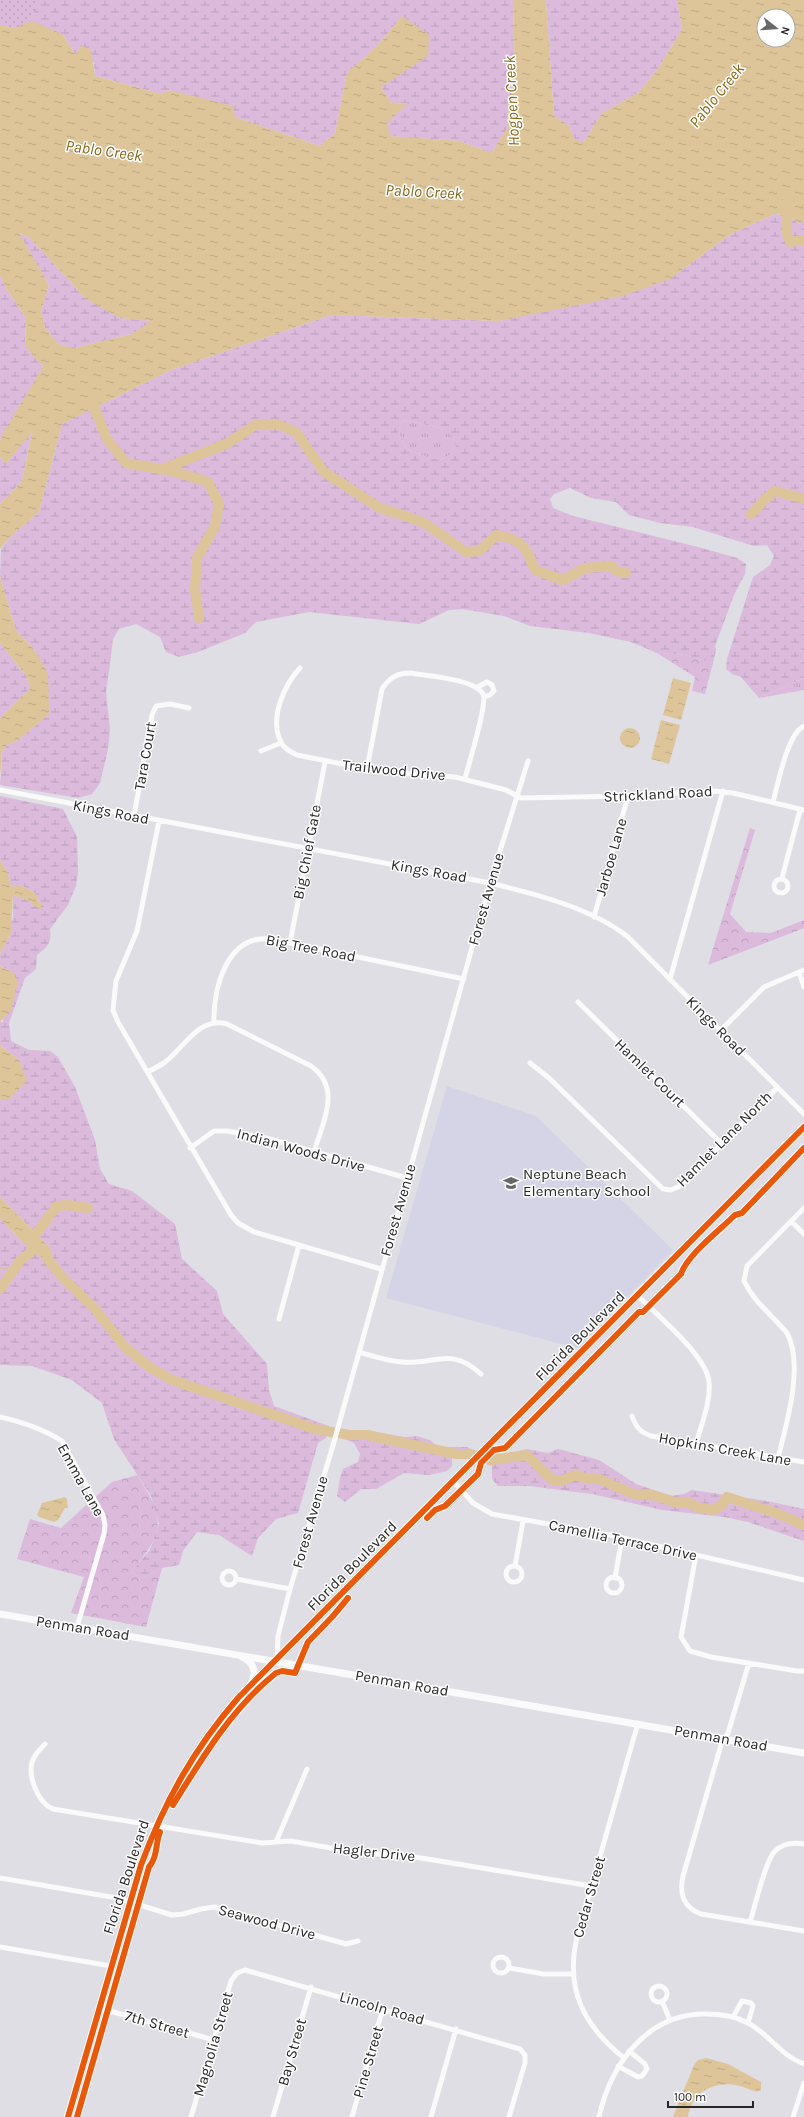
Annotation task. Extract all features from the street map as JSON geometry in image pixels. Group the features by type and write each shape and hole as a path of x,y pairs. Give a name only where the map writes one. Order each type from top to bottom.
{"street":[{"path":"261,751 281,743 278,732 279,708 284,692 292,677 300,668"},
{"path":"367,769 380,694 386,682 390,678 404,673 410,673 455,680 476,688 484,697 482,714 465,779"},
{"path":"476,688 487,682 492,685 494,691 490,695 484,697"},
{"name":"Tara Court","path":"134,816 152,715 156,706 170,704 189,708"},
{"path":"773,802 791,742 798,731 804,726"},
{"name":"Trailwood Drive","path":"281,743 287,750 297,755 325,762 367,769 465,779 506,790 517,797"},
{"name":"Forest Avenue","path":"277,1661 278,1636 290,1589 334,1442 381,1269 490,883 528,761"},
{"name":"Big Chief Gate","path":"290,943 325,762"},
{"name":"Kings Road","path":"0,790 490,883 561,903 594,917 618,930 670,979 804,1114"},
{"path":"723,791 802,810 782,878"},
{"name":"Strickland Road","path":"517,797 628,796 723,791 670,979"},
{"name":"Jarboe Lane","path":"594,917 628,796"},
{"path":"159,821 137,931 121,968 113,995 113,1010 131,1046 148,1072 190,1148 231,1215 238,1223 254,1232 381,1269"},
{"name":"Big Tree Road","path":"214,1023 214,1010 220,980 228,961 235,952 246,943 258,939 271,939 464,979"},
{"path":"721,1030 764,987 802,971 804,987"},
{"name":"Hamlet Court","path":"578,1002 722,1144"},
{"path":"148,1072 164,1062 198,1030 214,1023 228,1024 311,1066 322,1074 328,1086 329,1097 314,1152"},
{"name":"Hamlet Lane North","path":"530,1063 549,1078 658,1186 663,1189 671,1190 680,1186 777,1088"},
{"name":"Florida Boulevard","path":"68,2117 130,1902 156,1824 192,1758 222,1717 804,1127"},
{"name":"Indian Woods Drive","path":"190,1148 214,1131 221,1130 266,1138 407,1178"},
{"path":"778,1458 798,1377 796,1351 787,1334 750,1294 744,1281 747,1266 804,1208"},
{"path":"791,1221 804,1234"},
{"path":"279,1318 299,1245"},
{"path":"638,1296 694,1352 707,1370 710,1392 696,1444"},
{"path":"359,1352 401,1362 452,1358 467,1362 481,1374"},
{"name":"Hopkins Creek Lane","path":"632,1416 635,1426 643,1433 664,1439 804,1462"},
{"name":"Emma Lane","path":"0,1417 23,1423 51,1434 62,1441 103,1516 105,1525 104,1534 77,1627"},
{"name":"Camellia Terrace Drive","path":"454,1482 473,1503 486,1512 523,1521 622,1538 804,1580"},
{"path":"515,1566 523,1521"},
{"path":"615,1578 622,1538"},
{"path":"696,1555 681,1637 690,1651 749,1663 804,1671"},
{"path":"236,1579 290,1589"},
{"name":"Penman Road","path":"0,1614 804,1752"},
{"path":"235,1654 249,1660 253,1666 254,1673 250,1687"},
{"path":"749,1663 728,1733 721,1745 683,1876 681,1886 684,1901 689,1908 701,1914 804,1931"},
{"name":"Cedar Street","path":"624,2058 606,2042 588,2021 579,2000 572,1974 575,1944 638,1723"},
{"name":"Hagler Drive","path":"45,1744 35,1755 31,1768 38,1796 47,1807 61,1811 156,1824 262,1843 290,1841 371,1854 409,1856 592,1886"},
{"path":"276,1842 307,1769"},
{"path":"750,1922 772,1854 787,1844 804,1844"},
{"name":"Seawood Drive","path":"0,1878 117,1898 172,1915 183,1914 200,1909 214,1908 346,1944 358,1940"},
{"path":"0,1947 111,1966"},
{"path":"508,1968 544,1974 572,1974"},
{"name":"Lincoln Road","path":"237,1973 246,1970 311,1987 520,2048 525,2054 525,2063 509,2117"},
{"name":"Magnolia Street","path":"191,2117 231,1981 237,1973"},
{"name":"Bay Street","path":"273,2117 311,1987"},
{"path":"662,2001 670,2020"},
{"path":"733,2017 739,2003 746,2001 753,2006 748,2022"},
{"name":"7th Street","path":"99,2008 214,2040"},
{"name":"Pine Street","path":"352,2117 383,2008"},
{"path":"599,2117 609,2083 618,2066 629,2051 650,2031 670,2020 695,2014 713,2014 733,2017 748,2022 762,2030 794,2060 804,2064"},
{"path":"431,2117 456,2030"},
{"path":"618,2066 638,2077 646,2073 647,2069 645,2064 629,2051"},
{"path":"793,2117 804,2083"}],"shaded area":[{"name":"Neptune Beach Elementary School","path":"447,1086 536,1116 673,1250 577,1348 386,1298"}],"green space":[{"path":"0,0 513,0 515,72 508,102 507,129 491,153 460,141 389,136 387,122 407,103 392,104 381,87 402,16 380,43 347,73 335,133 320,146 235,117 169,90 162,94 95,76 94,63 76,55 62,34 0,25"},
{"path":"0,0 38,0 32,21 15,28 0,25"},
{"path":"546,0 677,0 682,29 658,69 638,93 602,113 584,142 575,141 568,125 554,116"},
{"path":"775,214 788,215 799,224 804,220 804,678 759,698 741,677 732,674 726,669 727,659 753,577 770,565 774,556 767,545 754,546 693,527 660,523 629,515 616,502 591,498 570,488 554,494 550,499 553,508 573,516 737,558 746,564 745,574 734,595 715,646 716,650 713,663 685,655 657,653 631,642 589,633 530,626 504,616 462,609 449,610 419,624 309,612 256,622 245,633 198,652 179,657 166,652 160,637 136,624 119,629 113,639 106,692 110,730 108,749 100,783 92,794 78,798 0,785 2,761 1,753 7,745 17,741 49,714 36,652 16,630 0,577 1,549 9,538 39,512 62,424 171,370 331,315 499,321 670,279 729,235","holes":["403,420 441,428 455,438 456,446 450,455 440,460 426,457 407,449 398,432"]},
{"path":"18,233 30,238 86,299 120,318 153,321 132,334 74,348 59,345 45,328 41,311 49,285"},
{"path":"0,275 6,288 26,318 25,346 43,367 0,440"},
{"path":"403,420 441,428 456,438 456,446 450,455 440,460 426,457 407,449 398,432"},
{"path":"32,431 22,481 0,504 0,457 6,463"},
{"path":"0,643 27,677 30,689 0,718"},
{"path":"657,653 685,655 713,663 705,694 692,691 695,677"},
{"path":"804,678 804,690 759,698"},
{"path":"0,796 63,809 77,837 78,872 76,886 68,905 50,929 50,941 37,955 36,969 25,978 9,1023 11,1041 29,1050 50,1051 58,1057 75,1087 95,1140 100,1169 109,1184 132,1191 175,1224 182,1259 217,1291 223,1314 267,1364 269,1390 274,1406 329,1426 326,1438 318,1443 298,1513 276,1519 258,1538 252,1556 219,1535 197,1532 183,1551 179,1565 162,1568 143,1578 131,1572 150,1550 159,1524 151,1496 114,1439 102,1403 72,1380 32,1366 0,1365 0,1218 22,1242 50,1248 0,1197 0,1100 9,1100 19,1060 0,1045 0,1022 3,1022 9,970 0,966 0,954 11,933 10,926 13,918 13,895 30,901 32,905 40,903 35,893 21,885 11,888 8,873 0,860"},
{"path":"750,828 755,830 730,914 746,932 771,933 804,920 804,928 708,965"},
{"path":"345,1429 358,1433 364,1430 405,1437 417,1436 430,1440 438,1447 467,1447 475,1451 467,1459 452,1458 452,1466 447,1471 429,1475 404,1473 376,1489 361,1489 345,1502 337,1496 340,1478 343,1469 358,1462 360,1454 354,1443 342,1438"},
{"path":"527,1449 548,1453 558,1449 599,1460 636,1484 672,1496 684,1494 692,1490 767,1501 778,1509 804,1521 804,1541 748,1522 724,1517 662,1510 592,1494 529,1486 498,1486 492,1479 492,1466 483,1463 492,1453 501,1456"},
{"path":"137,1475 153,1503 157,1514 158,1525 150,1546 131,1572 143,1578 162,1568 146,1627 71,1613 84,1577 17,1559 30,1519 61,1528 112,1482"},
{"path":"767,1501 804,1509 804,1521 778,1509"}],"water":[{"path":"513,0 546,0 554,116 568,125 575,140 584,142 602,113 638,93 658,69 682,29 677,0 804,0 804,220 799,224 788,215 775,214 729,235 670,279 623,296 499,321 331,315 171,370 62,424 39,512 9,538 0,549 0,504 22,481 32,432 6,464 0,457 0,440 43,367 25,346 26,318 6,288 0,275 0,25 15,28 32,21 62,34 76,55 81,45 91,50 95,76 162,94 169,90 233,106 235,117 320,146 335,133 347,73 380,43 402,16 429,35 428,56 381,87 392,104 408,103 388,122 389,136 460,141 491,153 507,129 508,102 515,72","holes":["19,233 30,238 86,299 120,318 152,321 132,334 74,348 59,345 45,328 41,311 49,285"]},
{"path":"0,577 16,630 36,652 48,673 49,714 17,741 7,745 1,753 2,761 0,775 0,718 30,689 27,677 0,643"},
{"path":"673,678 691,683 681,720 663,715"},
{"path":"661,720 680,725 669,764 651,759"},
{"path":"630,728 637,731 640,738 637,745 630,748 623,745 620,738 623,731"},
{"path":"0,860 8,873 11,887 21,885 35,893 40,903 44,906 41,909 32,905 30,901 13,895 11,933 0,954"},
{"path":"0,966 14,973 18,982 11,1010 0,1022"},
{"path":"0,1045 19,1060 27,1080 9,1100 0,1100"},
{"path":"0,1197 50,1248 55,1269 22,1242 0,1218"},
{"path":"65,1497 67,1499 68,1508 65,1508 58,1520 54,1522 37,1515 42,1503"},
{"path":"706,2058 728,2064 761,2082 761,2090 757,2092 727,2084 711,2087 698,2095 690,2109 688,2117 673,2117 694,2065 698,2060"}],"waterway":[{"path":"787,202 787,234 790,242 804,240"},
{"path":"97,394 94,407 107,439 126,463 176,472 208,482 219,504 215,526 197,558 195,589 199,618"},
{"path":"163,469 228,443 257,424 277,424 296,432 324,472 380,508 423,522 466,552 479,551 497,535 513,539 518,542 526,550 535,570 563,580 585,568 612,566 616,571 626,573"},
{"path":"751,514 775,491 804,499"},
{"path":"31,1240 57,1206 68,1205 88,1208"},
{"path":"0,1289 20,1261 37,1247"},
{"path":"47,1258 62,1277 95,1309 125,1347 149,1367 172,1380 315,1429 349,1435 367,1435 456,1454 470,1454 490,1460 526,1455 553,1480 563,1480 576,1475 588,1479 599,1479 636,1495 649,1494 675,1502 688,1502 696,1507 713,1510 722,1505 727,1497 776,1513 804,1525"},
{"path":"0,1268 15,1268"}],"cycle path":[{"path":"68,2117 141,1865 170,1798 207,1737 238,1698 804,1127"},
{"path":"427,1518 435,1510 445,1506 478,1474 481,1463 494,1450 505,1448 639,1312 643,1312 681,1274 684,1267 697,1251 735,1215 742,1213 804,1148"},
{"path":"173,1805 219,1734 245,1702 276,1673 282,1671 295,1673 308,1642 348,1598"},
{"path":"77,2117 149,1867 154,1859 160,1832"}],"place":[{"name":"Neptune Beach Elementary School","path":"511,1183"}],"water label":[{"name":"Pablo Creek","path":"716,95"},
{"name":"Hogpen Creek","path":"511,101"},
{"name":"Pablo Creek","path":"104,150"},
{"name":"Pablo Creek","path":"424,191"}]}
